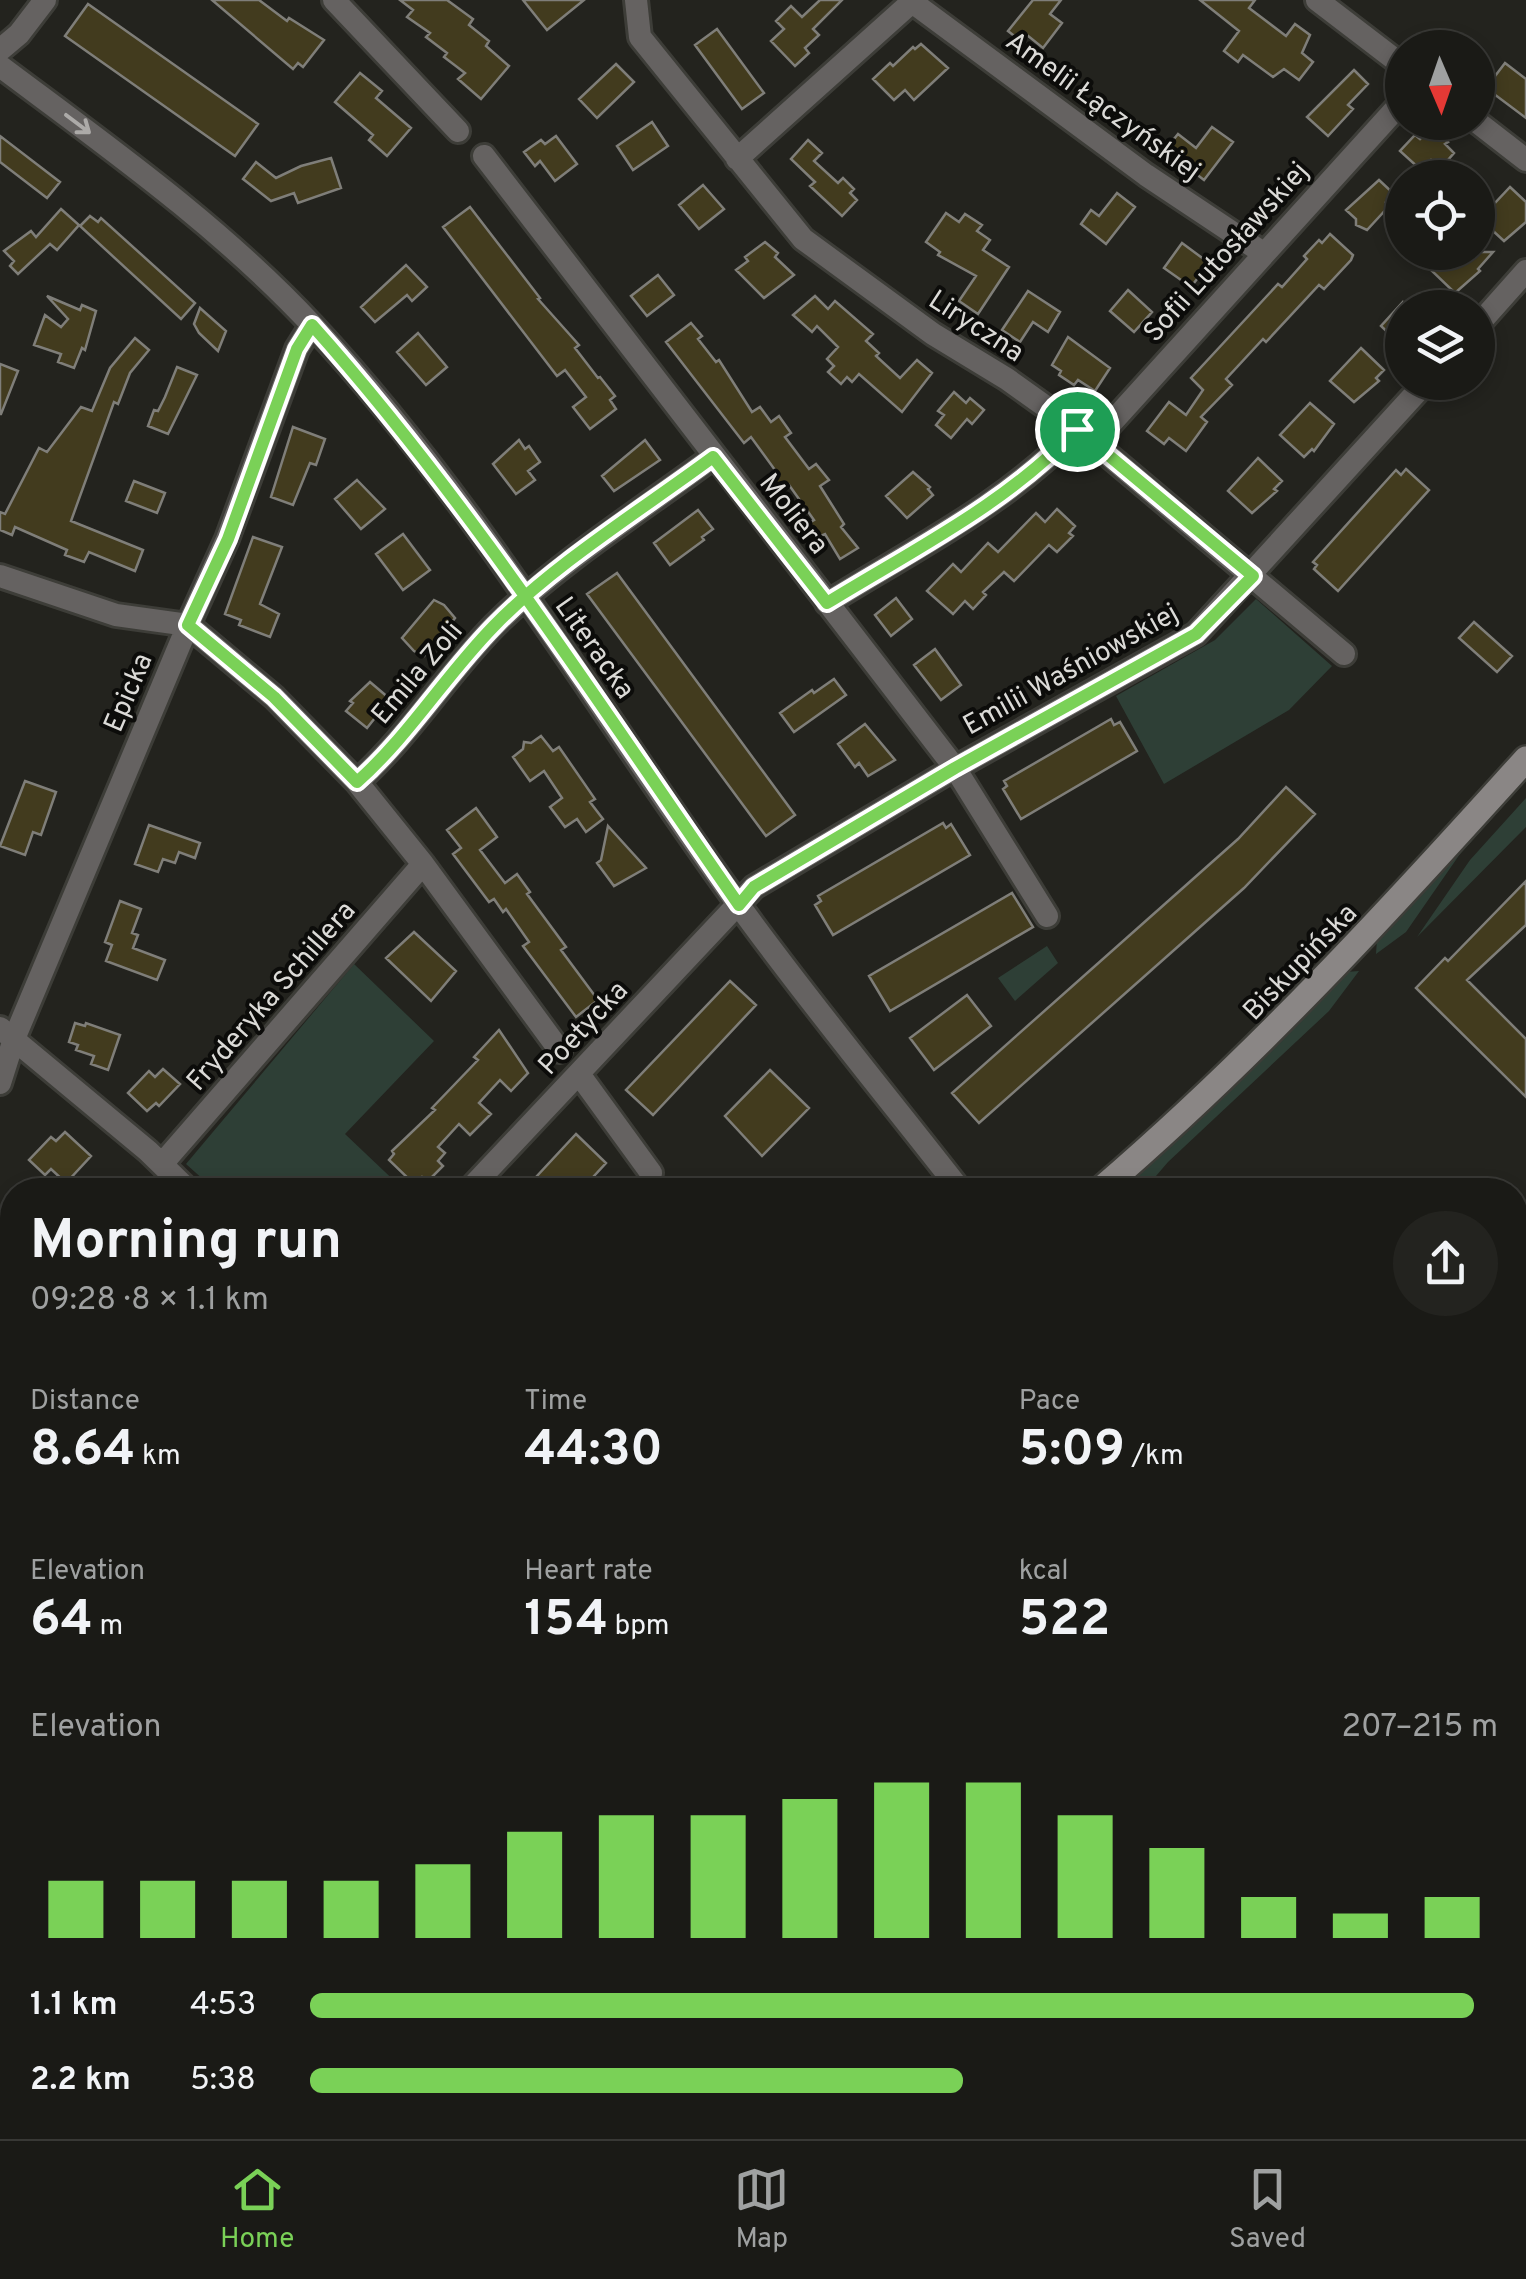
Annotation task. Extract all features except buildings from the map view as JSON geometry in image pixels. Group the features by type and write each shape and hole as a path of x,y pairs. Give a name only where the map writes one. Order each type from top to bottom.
{"street":[{"path":"0,50 20,34 45,0"},
{"path":"334,0 458,131"},
{"name":"Liryczna","path":"636,0 640,37 783,217 814,248 932,334 1006,378 1086,436 1344,654"},
{"path":"1317,0 1385,52"},
{"path":"737,159 913,1"},
{"name":"Amelii Łączyńskiej","path":"913,1 1146,175 1264,253"},
{"name":"Literacka","path":"0,66 170,194 257,269 312,325 414,443 739,905 951,1178"},
{"name":"Sofii Lutosławskiej","path":"827,603 1086,436 1264,253 1385,121"},
{"path":"1495,135 1526,160"},
{"name":"Moliera","path":"484,156 955,768 1047,916"},
{"path":"1495,306 1526,271"},
{"name":"Epicka","path":"0,1083 7,1033 228,539 297,349 312,325"},
{"name":"Emilii Waśniowskiej","path":"739,905 754,887 955,768 1196,634 1410,400"},
{"name":"Emila Zoli","path":"357,782 397,744 461,663 524,597 713,457"},
{"path":"0,576 116,615 188,625 274,697 357,782 423,864 560,1051"},
{"name":"Biskupińska","path":"1114,1178 1183,1119 1354,950 1526,759"},
{"name":"Fryderyka Schillera","path":"162,1164 423,864"},
{"name":"Poetycka","path":"481,1178 739,905"},
{"path":"7,1033 176,1178"},
{"path":"579,1074 651,1173"}],"green space":[{"path":"1256,599 1332,666 1289,710 1164,784 1116,696 1215,640"},
{"path":"1526,775 1526,781 1460,854 1406,932 1376,954 1377,939"},
{"path":"1526,798 1526,827 1417,937 1470,860"},
{"path":"1047,946 1058,963 1015,1001 998,978"},
{"path":"354,964 434,1041 345,1134 391,1178 202,1178 186,1164"},
{"path":"1359,971 1329,1011 1154,1178 1126,1178 1346,972"}],"route":[{"path":"1077,429 1049,459 1000,495 827,603 713,457 524,597 461,663 397,744 357,782 274,697 188,625 228,539 297,349 312,325 414,443 524,597 739,905 754,887 955,768 1196,634 1253,576 1077,429"}]}
